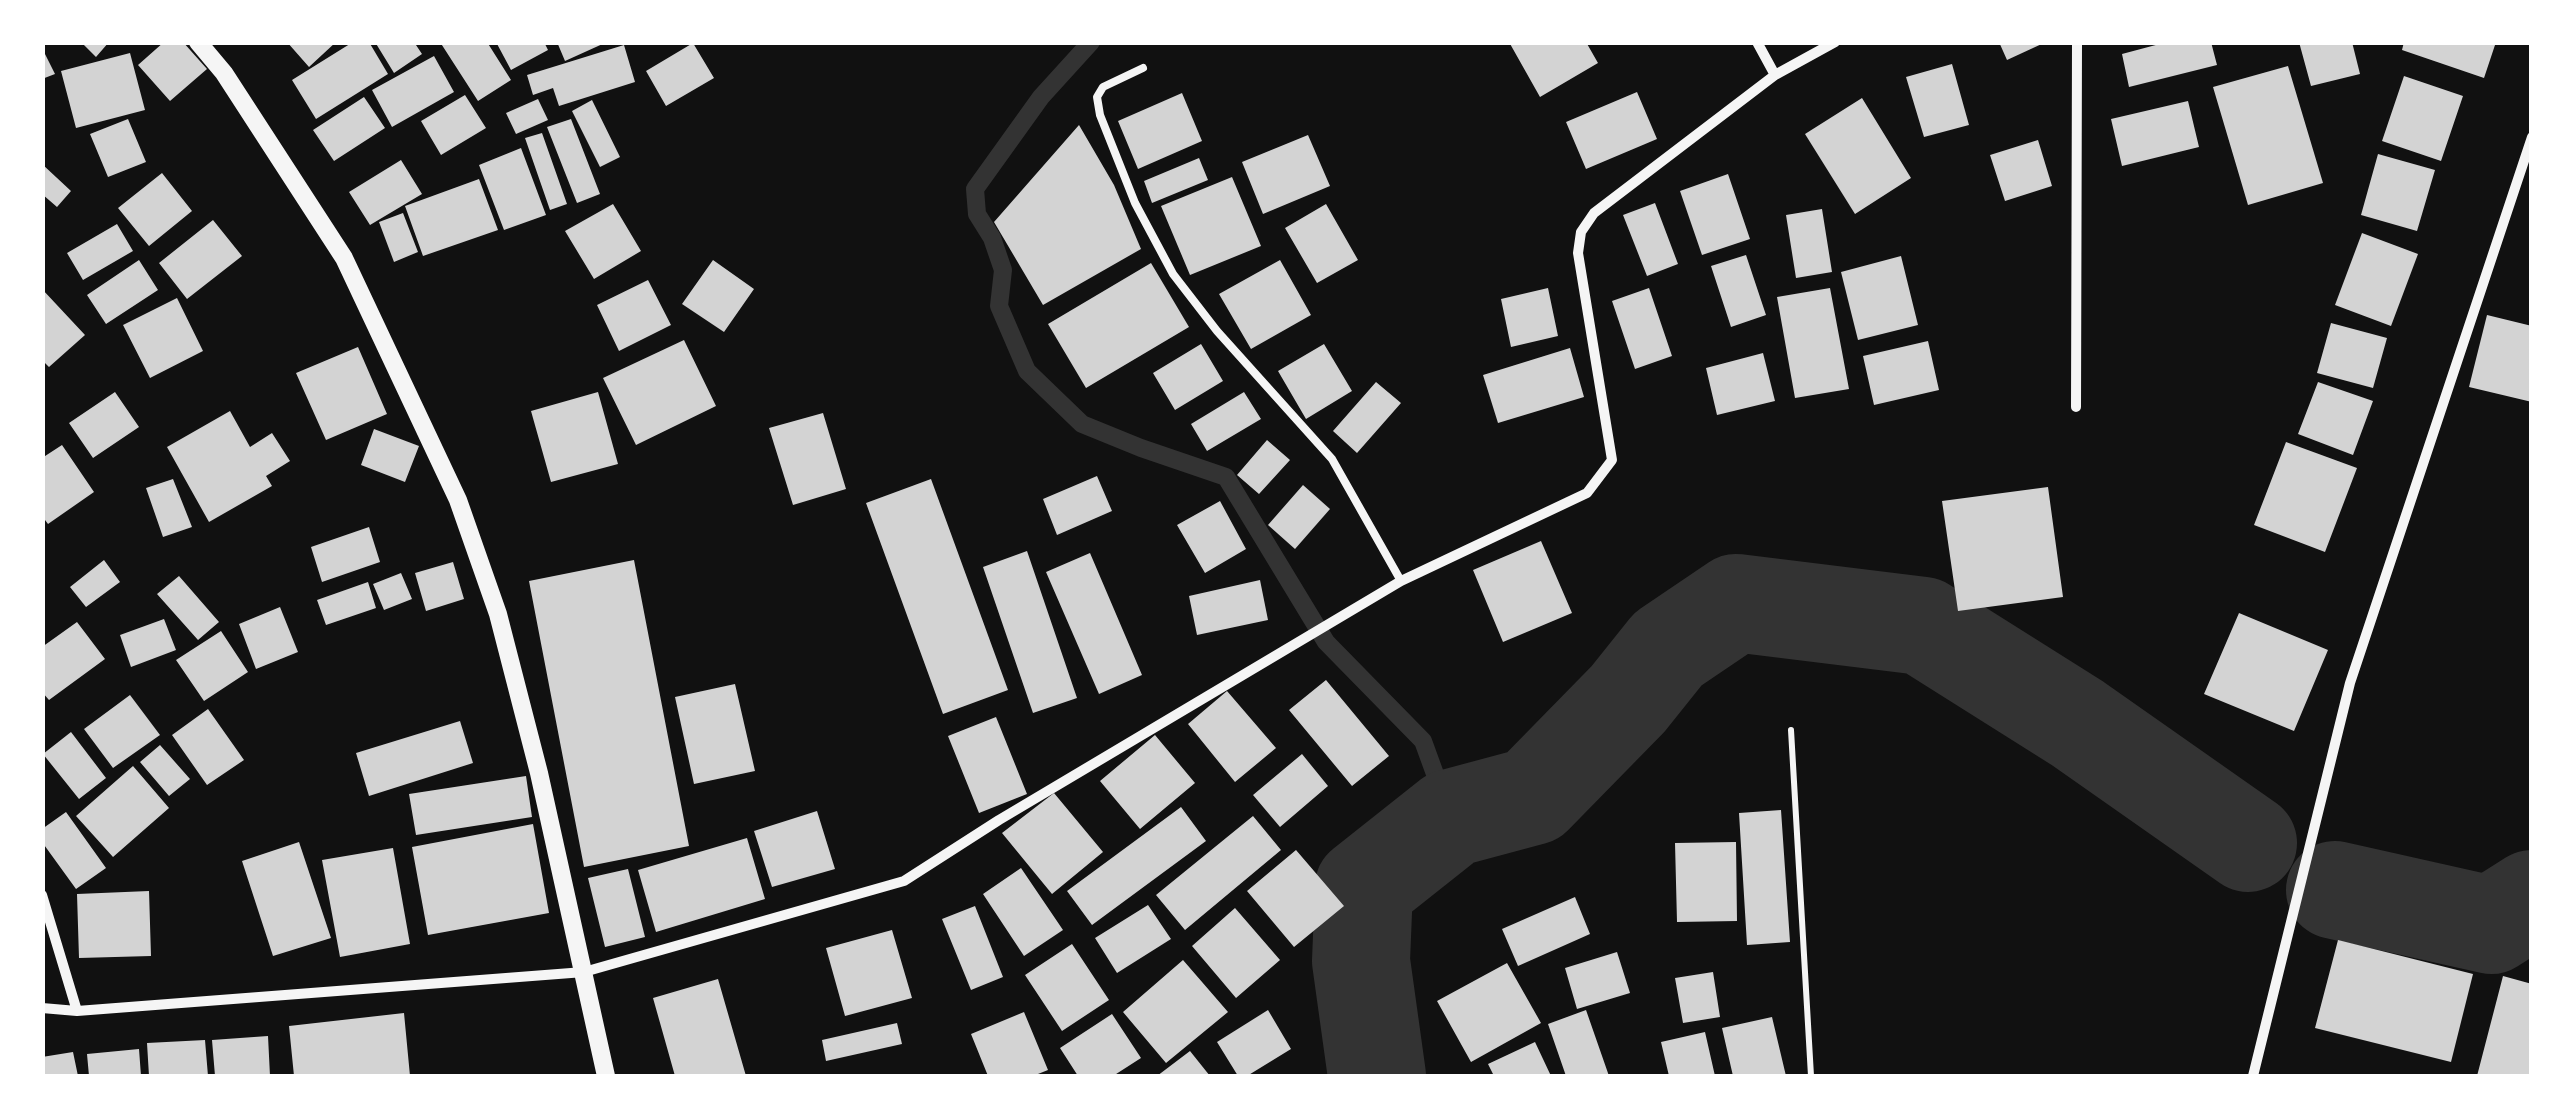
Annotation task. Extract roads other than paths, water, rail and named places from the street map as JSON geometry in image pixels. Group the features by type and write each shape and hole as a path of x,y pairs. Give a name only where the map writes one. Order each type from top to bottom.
{"street":[{"path":"198,42 224,73 344,258 458,500 498,614 539,773 606,1076"},
{"path":"1757,42 1775,75"},
{"path":"42,1008 77,1012 584,972 904,880 1401,581 1587,493 1612,460 1578,253 1581,232 1594,213 1775,75 1835,42"},
{"path":"2076,407 2078,42"},
{"path":"2253,1076 2350,684 2531,138"},
{"path":"42,895 77,1012"}],"lane":[{"path":"1143,68 1103,88 1096,97 1134,202 1173,274 1217,331 1332,459 1401,581"}],"waterway":[{"path":"1091,42 1041,97 975,189 977,214 992,238 1003,270 999,306 1027,371 1082,424 1226,477 1326,642 1423,741 1451,818"},
{"path":"1377,1076 1361,961 1364,887 1451,818 1533,796 1628,699 1668,649 1736,603 1923,626 2077,723 2248,843"},
{"path":"2335,890 2491,925 2532,899"}]}
